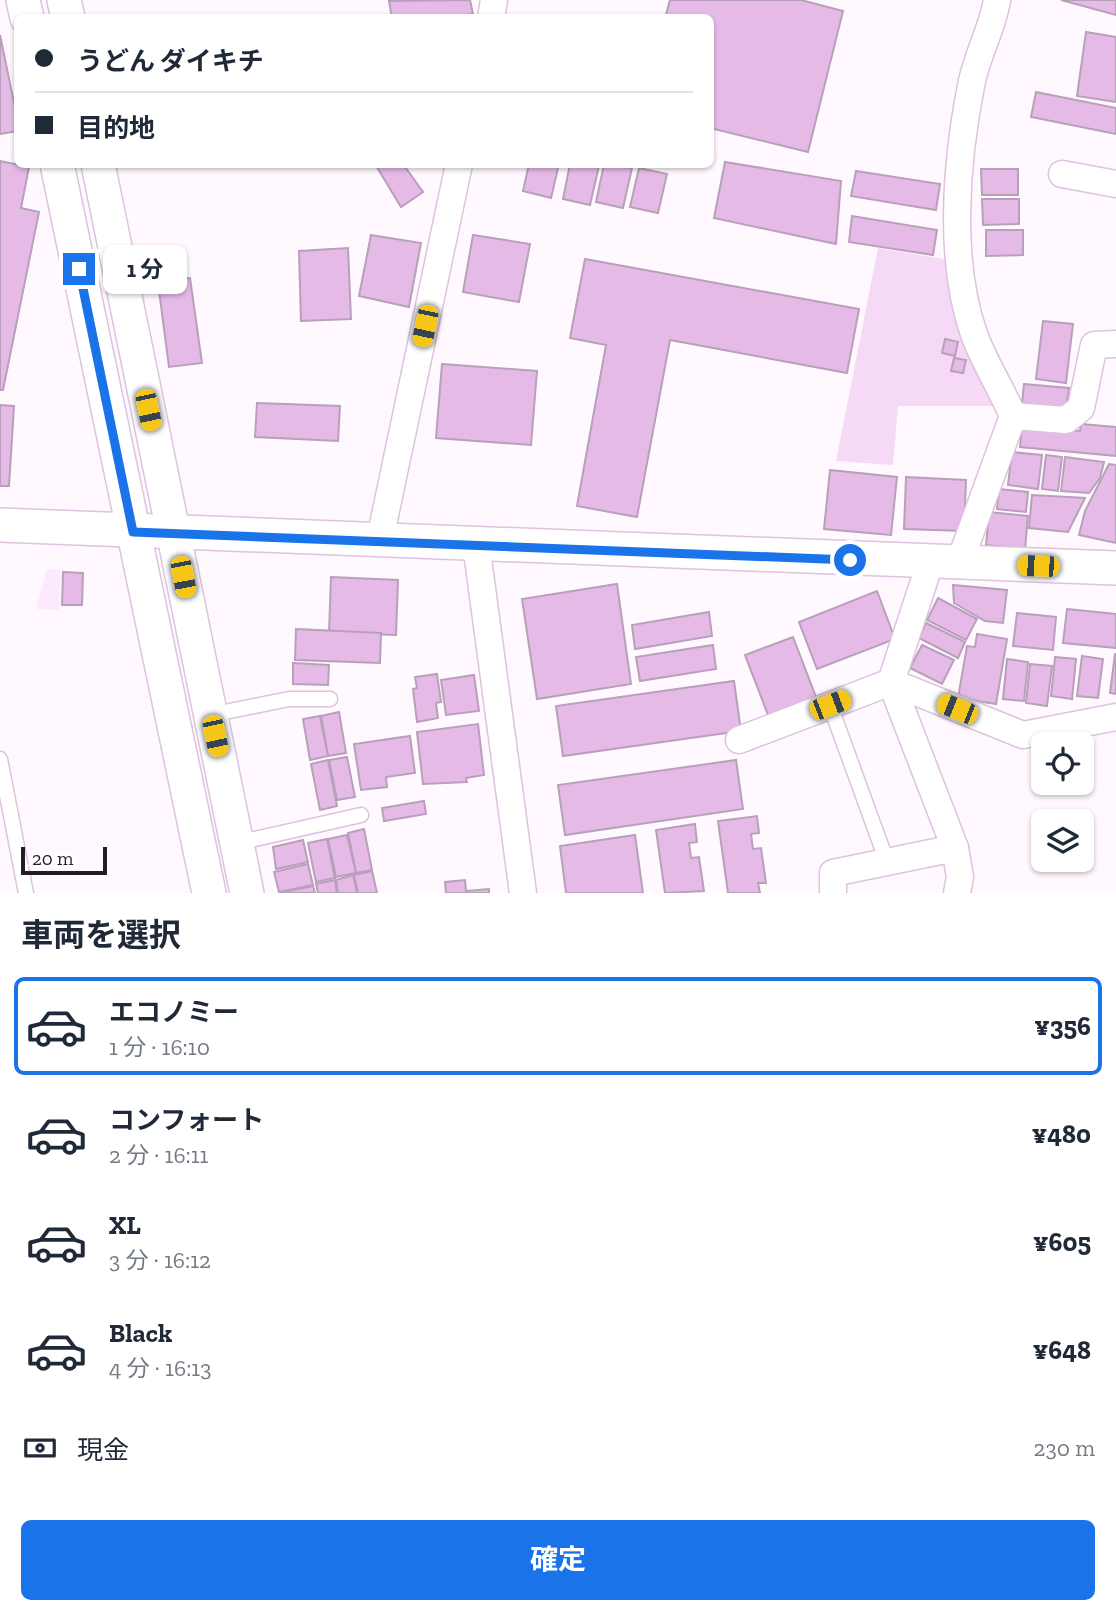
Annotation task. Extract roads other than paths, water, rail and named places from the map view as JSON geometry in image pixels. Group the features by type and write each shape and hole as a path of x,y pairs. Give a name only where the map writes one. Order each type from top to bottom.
{"street":[{"path":"957,893 960,877 955,848 891,682 1013,416 975,335 966,308 961,259 958,163 971,83 997,0"},
{"path":"58,168 209,893"},
{"path":"99,168 247,893"},
{"path":"380,539 458,168"},
{"path":"1062,174 1116,184"},
{"path":"1013,416 1066,420 1081,408 1094,345 1116,344"},
{"path":"0,525 945,564 1116,568"},
{"path":"476,544 523,893"},
{"path":"739,740 891,682 1023,735 1116,717"},
{"path":"833,893 833,873 955,848"}],"lane":[{"path":"210,715 289,699 330,699"},
{"path":"830,705 887,862"},
{"path":"0,759 26,893"},
{"path":"237,843 361,815"}]}
